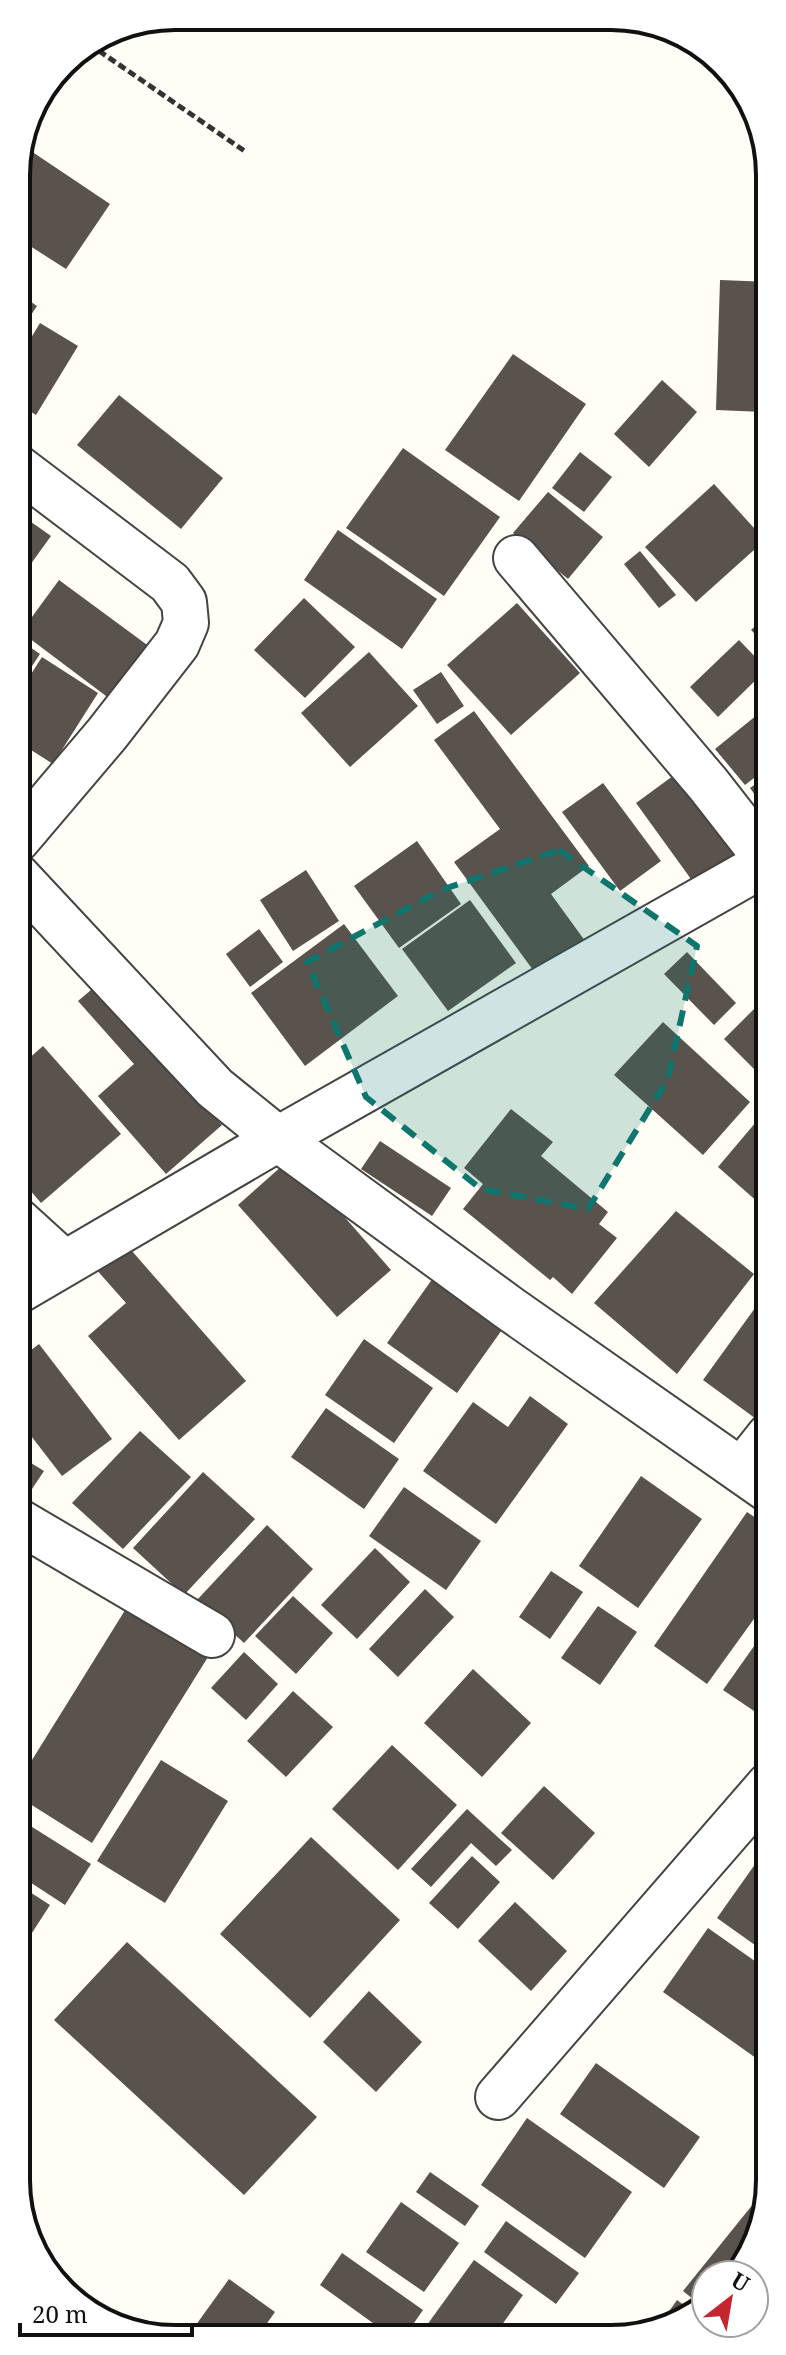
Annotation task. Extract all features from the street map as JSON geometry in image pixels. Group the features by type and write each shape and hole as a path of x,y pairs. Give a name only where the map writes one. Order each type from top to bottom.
{"street":[{"path":"30,477 170,583 184,602 186,623 177,644 116,723 30,825"},
{"path":"516,558 708,784 756,846"},
{"path":"30,1283 756,869"},
{"path":"30,890 215,1088 278,1139 509,1308 756,1480"},
{"path":"30,1232 63,1262"},
{"path":"30,1528 212,1635"},
{"path":"498,2097 756,1800"}],"path":[{"path":"100,51 246,152"}],"highlighted area":[{"path":"559,850 697,946 668,1079 588,1209 481,1189 366,1097 307,962 441,890"}],"building":[{"path":"32,152 110,204 66,269 30,246"},
{"path":"720,280 756,282 756,412 716,410"},
{"path":"30,301 37,306 30,316"},
{"path":"40,323 78,346 36,415 30,411 30,340"},
{"path":"513,354 586,404 519,501 445,450"},
{"path":"662,380 697,412 649,467 614,434"},
{"path":"119,395 223,478 181,529 77,445"},
{"path":"403,448 500,517 444,596 346,528"},
{"path":"580,452 612,477 584,512 552,488"},
{"path":"714,484 756,530 756,548 696,602 645,547"},
{"path":"548,492 603,537 568,579 513,533"},
{"path":"30,521 51,536 30,565"},
{"path":"338,530 437,599 402,649 304,580"},
{"path":"640,551 676,595 659,608 624,564"},
{"path":"59,580 154,650 114,702 30,639 30,620"},
{"path":"304,598 355,647 305,698 254,650"},
{"path":"517,603 580,673 511,735 447,665"},
{"path":"739,640 756,658 756,680 718,717 690,687"},
{"path":"30,647 40,654 30,669"},
{"path":"369,652 418,706 350,767 301,713"},
{"path":"42,657 98,693 53,764 30,749 30,676"},
{"path":"441,672 464,706 437,724 413,690"},
{"path":"474,711 589,866 551,894 588,945 541,981 454,862 500,829 434,740"},
{"path":"756,716 756,776 745,785 715,749"},
{"path":"677,773 738,857 696,886 636,803"},
{"path":"603,783 661,861 620,891 562,812"},
{"path":"417,841 461,904 399,948 354,886"},
{"path":"306,870 339,921 293,951 260,900"},
{"path":"470,900 516,963 448,1011 402,949"},
{"path":"344,924 398,996 305,1066 251,993"},
{"path":"259,929 283,962 250,987 226,954"},
{"path":"687,952 736,1003 714,1025 664,974"},
{"path":"98,984 222,1125 166,1174 98,1096 134,1064 78,1001"},
{"path":"756,1007 756,1071 724,1039"},
{"path":"663,1022 750,1102 703,1155 614,1075"},
{"path":"43,1046 121,1134 41,1203 30,1190 30,1057"},
{"path":"511,1109 553,1142 541,1156 608,1212 599,1224 617,1238 572,1294 553,1277 550,1280 463,1209 483,1184 464,1168"},
{"path":"756,1122 756,1200 718,1167"},
{"path":"380,1141 451,1188 432,1216 361,1169"},
{"path":"292,1157 391,1270 337,1317 238,1205"},
{"path":"676,1211 754,1274 677,1374 594,1303"},
{"path":"124,1242 246,1381 179,1440 88,1336 126,1303 95,1268"},
{"path":"433,1278 504,1327 457,1393 387,1343"},
{"path":"755,1308 756,1419 703,1380"},
{"path":"364,1339 433,1388 394,1443 325,1395"},
{"path":"39,1344 112,1439 62,1476 30,1435 30,1351"},
{"path":"530,1396 568,1424 496,1524 423,1471 473,1402 508,1427"},
{"path":"326,1408 399,1459 364,1509 291,1457"},
{"path":"140,1431 191,1477 123,1549 72,1503"},
{"path":"30,1462 44,1471 30,1492"},
{"path":"203,1472 255,1519 184,1595 133,1548"},
{"path":"641,1476 702,1519 638,1608 579,1566"},
{"path":"404,1487 481,1541 446,1590 369,1536"},
{"path":"747,1512 756,1518 756,1616 707,1684 654,1646"},
{"path":"267,1525 313,1569 244,1643 197,1600"},
{"path":"375,1548 410,1582 357,1639 321,1605"},
{"path":"551,1571 583,1592 550,1639 519,1617"},
{"path":"425,1589 454,1617 398,1677 369,1649"},
{"path":"293,1596 333,1633 296,1674 255,1636"},
{"path":"598,1606 637,1632 600,1685 561,1658"},
{"path":"127,1607 208,1657 92,1843 30,1804 30,1763"},
{"path":"756,1643 756,1712 723,1690"},
{"path":"244,1652 278,1684 246,1720 211,1688"},
{"path":"473,1669 531,1723 482,1777 424,1723"},
{"path":"293,1691 333,1727 286,1777 247,1741"},
{"path":"392,1745 457,1805 398,1870 332,1809"},
{"path":"161,1760 228,1801 165,1903 97,1861"},
{"path":"544,1786 595,1833 553,1880 501,1833"},
{"path":"467,1809 512,1850 496,1866 471,1843 431,1887 411,1869"},
{"path":"30,1826 91,1864 65,1905 30,1882"},
{"path":"311,1837 400,1920 310,2018 220,1934"},
{"path":"472,1856 500,1882 458,1929 429,1903"},
{"path":"756,1863 756,1946 717,1918"},
{"path":"30,1892 50,1905 30,1936"},
{"path":"515,1902 567,1951 531,1991 478,1941"},
{"path":"708,1928 756,1962 756,2058 663,1992"},
{"path":"127,1942 317,2117 244,2195 54,2020"},
{"path":"369,1991 422,2042 376,2092 323,2042"},
{"path":"596,2063 700,2137 664,2188 560,2114"},
{"path":"527,2118 632,2192 585,2258 481,2185"},
{"path":"430,2172 479,2206 465,2226 416,2192"},
{"path":"401,2202 459,2243 424,2292 366,2252"},
{"path":"754,2203 751,2217 733,2259 709,2259"},
{"path":"506,2221 579,2273 556,2304 484,2252"},
{"path":"342,2253 423,2310 413,2325 376,2325 320,2285"},
{"path":"474,2260 523,2295 502,2325 427,2325"},
{"path":"229,2279 275,2312 266,2325 196,2325"},
{"path":"690,2282 690,2297 683,2291"},
{"path":"677,2300 684,2305 675,2310 668,2313"}]}
